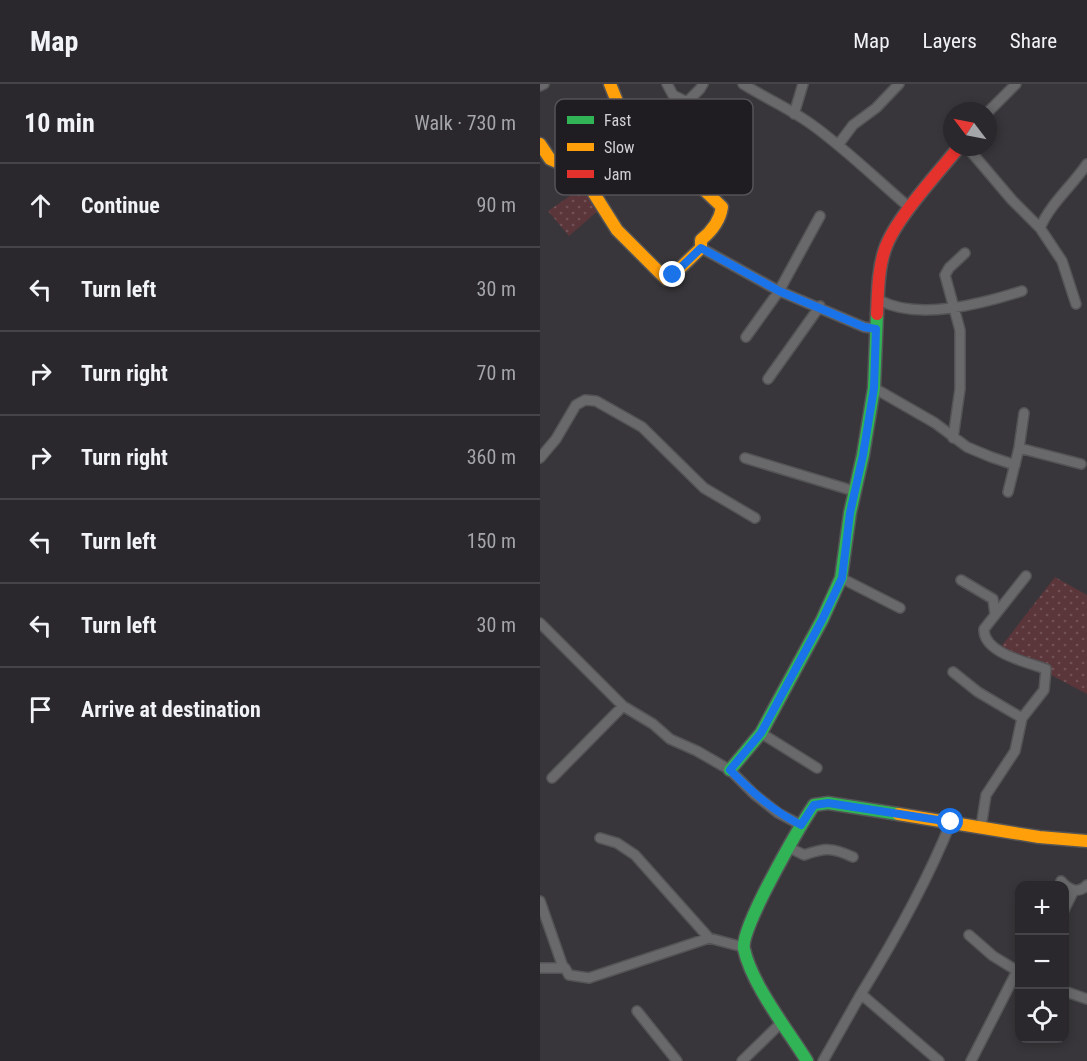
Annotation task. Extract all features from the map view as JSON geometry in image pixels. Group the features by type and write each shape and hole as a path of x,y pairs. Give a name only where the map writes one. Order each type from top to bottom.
{"street":[{"path":"540,86 544,84"},
{"path":"610,84 616,99"},
{"path":"667,84 673,95 682,99"},
{"path":"690,99 703,84"},
{"path":"743,84 782,105 838,145 910,208"},
{"path":"794,114 803,84"},
{"path":"838,145 853,125 876,108 899,84"},
{"path":"997,103 1016,84"},
{"path":"540,144 550,159 555,161"},
{"path":"730,770 761,733 842,578 854,491 863,455 874,388 881,264 885,248 910,208 953,156"},
{"path":"974,156 1004,192 1040,228 1062,261 1076,304"},
{"path":"1040,228 1046,214 1087,164"},
{"path":"595,195 617,230 666,279 701,248 701,240 712,231 722,212 722,207 709,195"},
{"path":"1025,213 1046,214"},
{"path":"747,337 779,291 820,216"},
{"path":"701,248 779,291 820,306 864,327 876,329"},
{"path":"953,438 960,389 960,330 945,275 965,253"},
{"path":"879,300 893,308 955,309 1022,291"},
{"path":"768,380 820,306"},
{"path":"874,388 935,423 968,447 991,458 1015,465"},
{"path":"540,458 556,439 576,405 585,400 596,401 642,427 704,488 755,518"},
{"path":"1008,492 1020,448 1024,413"},
{"path":"1020,448 1081,464"},
{"path":"745,458 854,491"},
{"path":"981,827 986,795 1015,751 1022,718 1044,690 1046,669 1002,653 985,641 984,629 1026,576"},
{"path":"842,578 900,608"},
{"path":"961,580 993,599 995,614"},
{"path":"540,623 623,705 670,739 698,751 730,770 754,794 778,813 801,825"},
{"path":"953,672 978,692 1022,718"},
{"path":"552,778 623,705"},
{"path":"761,733 817,768"},
{"path":"807,1061 758,984 743,947 752,915 814,805 828,803 1039,837 1087,841"},
{"path":"823,1061 930,870 951,822"},
{"path":"600,838 617,843 634,855 709,938 743,947"},
{"path":"790,848 804,855 825,848 838,850 852,857"},
{"path":"1069,888 1080,891 1087,885"},
{"path":"1069,901 1074,890"},
{"path":"540,901 563,967 569,975 589,978 709,938"},
{"path":"969,935 993,956 1015,969"},
{"path":"540,968 563,967"},
{"path":"970,1061 1015,977"},
{"path":"1069,992 1087,999"},
{"path":"861,994 939,1061"},
{"path":"638,1011 677,1061"},
{"path":"742,1061 783,1022"}],"shaded area":[{"path":"571,195 589,195 600,209 569,236 548,211"},
{"path":"1055,577 1087,595 1087,694 1000,648"}],"traffic: fast":[{"path":"730,770 761,733 822,620 841,578 850,513 863,455 874,388 877,314"},
{"path":"807,1061 762,992 748,963 744,949 751,921 772,878 814,805 828,803 898,814"}],"traffic: slow":[{"path":"610,84 616,99"},
{"path":"540,144 550,159 555,161"},
{"path":"595,195 617,230 666,279 701,248 701,240 715,225 722,207 709,195"},
{"path":"898,814 1039,837 1087,841"}],"traffic: jam":[{"path":"877,314 881,265 890,237 918,196 951,156"}],"route":[{"path":"673,275 701,248 779,291 820,306 864,327 876,329 874,388 863,455 850,513 842,578 761,733 730,770 754,794 778,813 801,825 814,805 821,803 951,822"}]}
